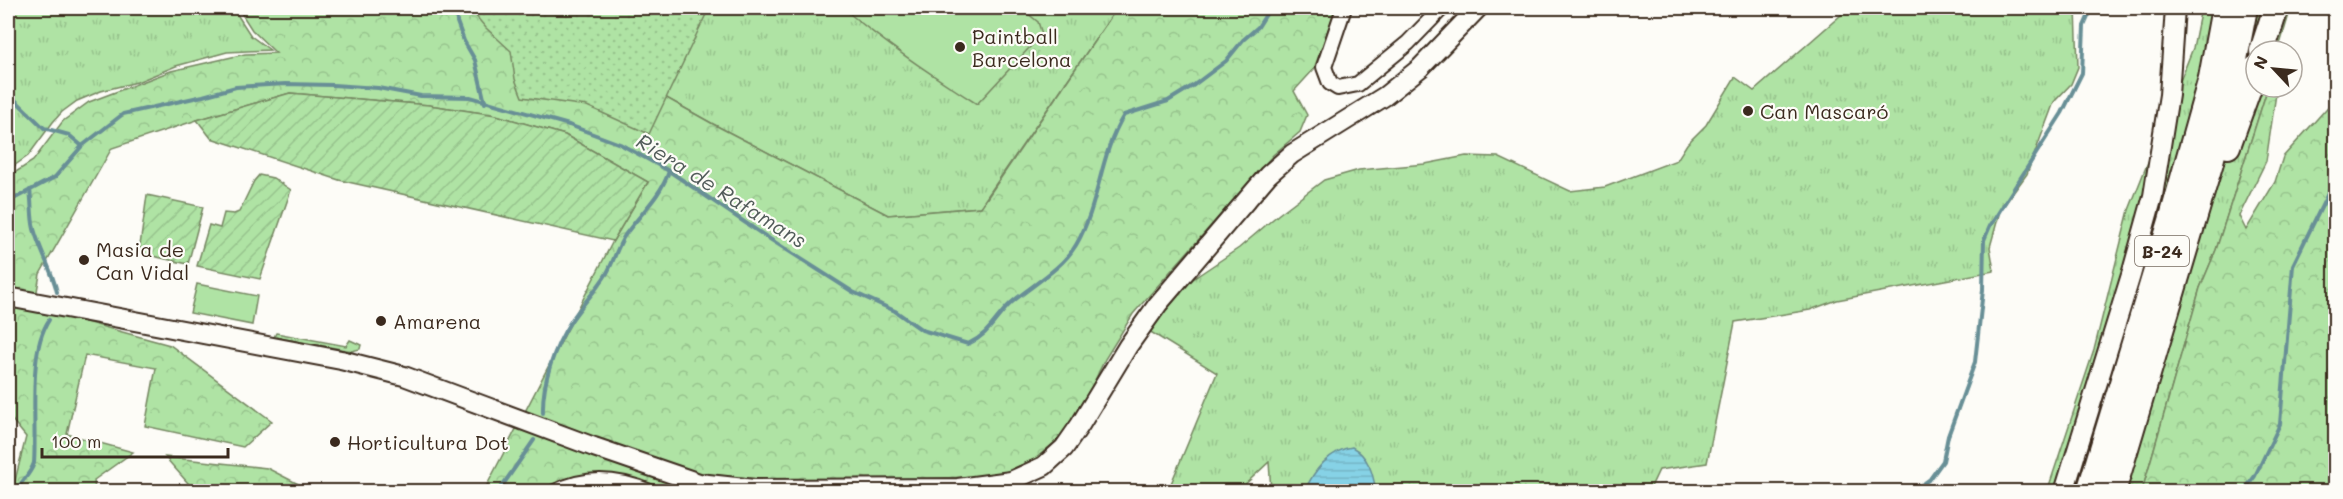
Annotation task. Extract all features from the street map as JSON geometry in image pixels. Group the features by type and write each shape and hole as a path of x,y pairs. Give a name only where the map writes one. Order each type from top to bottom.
{"highway":[{"name":"B-24","path":"2089,492 2171,221 2211,78 2224,8"},
{"name":"B-24","path":"2113,492 2211,162 2230,85 2244,8"},
{"path":"2266,39 2276,8"},
{"path":"2183,256 2245,99"}],"main road":[{"path":"8,297 341,360 404,376 692,486 754,489 958,488 1011,481 1044,466 1059,453 1080,425 1128,346 1158,304 1268,175 1292,154 1385,96 1420,68 1478,8"},
{"path":"2064,492 2132,275 2153,196 2169,95 2175,8"}],"street":[{"path":"1344,8 1324,67 1330,83 1338,88 1358,84 1408,43 1442,8"},
{"path":"555,492 573,484 597,481 621,483 650,492"}],"green space":[{"path":"8,8 233,8 251,36 270,50 227,52 176,66 137,82 101,91 77,101 53,122 28,156 8,170"},
{"path":"238,8 553,8 586,53 713,124 888,215 981,207 1117,8 1336,8 1314,69 1294,91 1307,115 1300,132 1273,155 1133,314 1105,359 1086,399 1062,436 1035,459 996,476 805,483 694,473 677,491 666,492 627,478 571,479 542,491 484,491 613,241 648,182 565,135 496,115 429,105 290,93 112,148 40,274 34,308 170,345 272,421 243,447 145,426 156,368 85,355 67,434 133,452 94,480 95,491 12,492 26,437 8,415 8,177 33,161 63,121 89,102 171,71 245,54 276,53 252,30"},
{"path":"469,8 709,8 649,134 587,106 522,97 515,79 511,51 486,28"},
{"path":"553,8 1117,8 980,207 888,215 713,124 586,53"},
{"name":"Paintball Barcelona","path":"843,8 1021,8 1038,22 1042,34 977,104 908,58"},
{"path":"1849,8 2076,8 2078,67 2071,84 2054,102 2027,174 2000,211 1990,247 1994,271 1837,300 1810,310 1735,322 1707,463 1659,470 1649,491 1271,491 1269,462 1238,491 1165,491 1170,486 1217,373 1149,331 1187,283 1239,248 1324,180 1359,170 1425,164 1466,156 1498,157 1570,191 1605,187 1677,160 1687,144 1706,125 1735,77 1754,91"},
{"path":"2201,8 2291,8 2282,39 2244,39 2244,99 2264,99 2216,250 2200,288 2142,491 2047,492 2094,350 2129,210 2193,48"},
{"path":"290,93 429,105 496,115 565,135 648,182 613,241 339,180 211,138 197,120"},
{"path":"2264,99 2275,99 2266,161 2239,216 2246,230 2275,182 2283,157 2335,99 2336,450 2332,472 2332,491 2142,491 2200,288 2216,250"},
{"path":"259,175 273,178 291,190 260,279 197,266 209,225 220,228 224,213 239,212"},
{"path":"147,195 203,207 188,264 139,253"},
{"path":"197,284 257,296 252,325 190,313"},
{"path":"276,333 346,346 350,340 361,345 360,349 352,351 274,337"},
{"path":"165,457 267,468 312,491 195,491"}],"water":[{"path":"1352,447 1366,460 1372,472 1376,491 1305,491 1323,463 1336,452"}],"waterway":[{"path":"456,8 457,22 464,41 475,60 485,103"},
{"name":"Riera de Rafamans","path":"8,202 55,177 82,146 123,114 236,87 285,84 333,85 378,88 421,96 470,97 569,125 620,144 669,171 853,292 895,311 922,330 968,344 987,331 1011,303 1055,269 1070,254 1084,229 1109,146 1124,115 1168,101 1194,85 1226,61 1243,40 1258,27 1270,8"},
{"path":"1912,492 1930,479 1943,461 1948,436 1975,362 1983,290 1984,240 1990,226 2062,113 2082,73 2084,26 2092,8"},
{"path":"8,89 13,98 44,128 69,135 82,146"},
{"path":"543,413 547,378 554,354 565,331 603,279 625,235 656,197 669,171"},
{"path":"2243,492 2255,476 2280,424 2293,265 2336,177"},
{"path":"30,190 34,229 57,292"},
{"path":"16,491 34,463 35,369 42,334 49,320"},
{"path":"498,492 534,440"}],"place":[{"name":"Paintball Barcelona","path":"960,47"},
{"name":"Can Mascaró","path":"1748,111"},
{"name":"Masia de Can Vidal","path":"84,260"},
{"name":"Amarena","path":"381,321"},
{"name":"Horticultura Dot","path":"335,442"}]}
